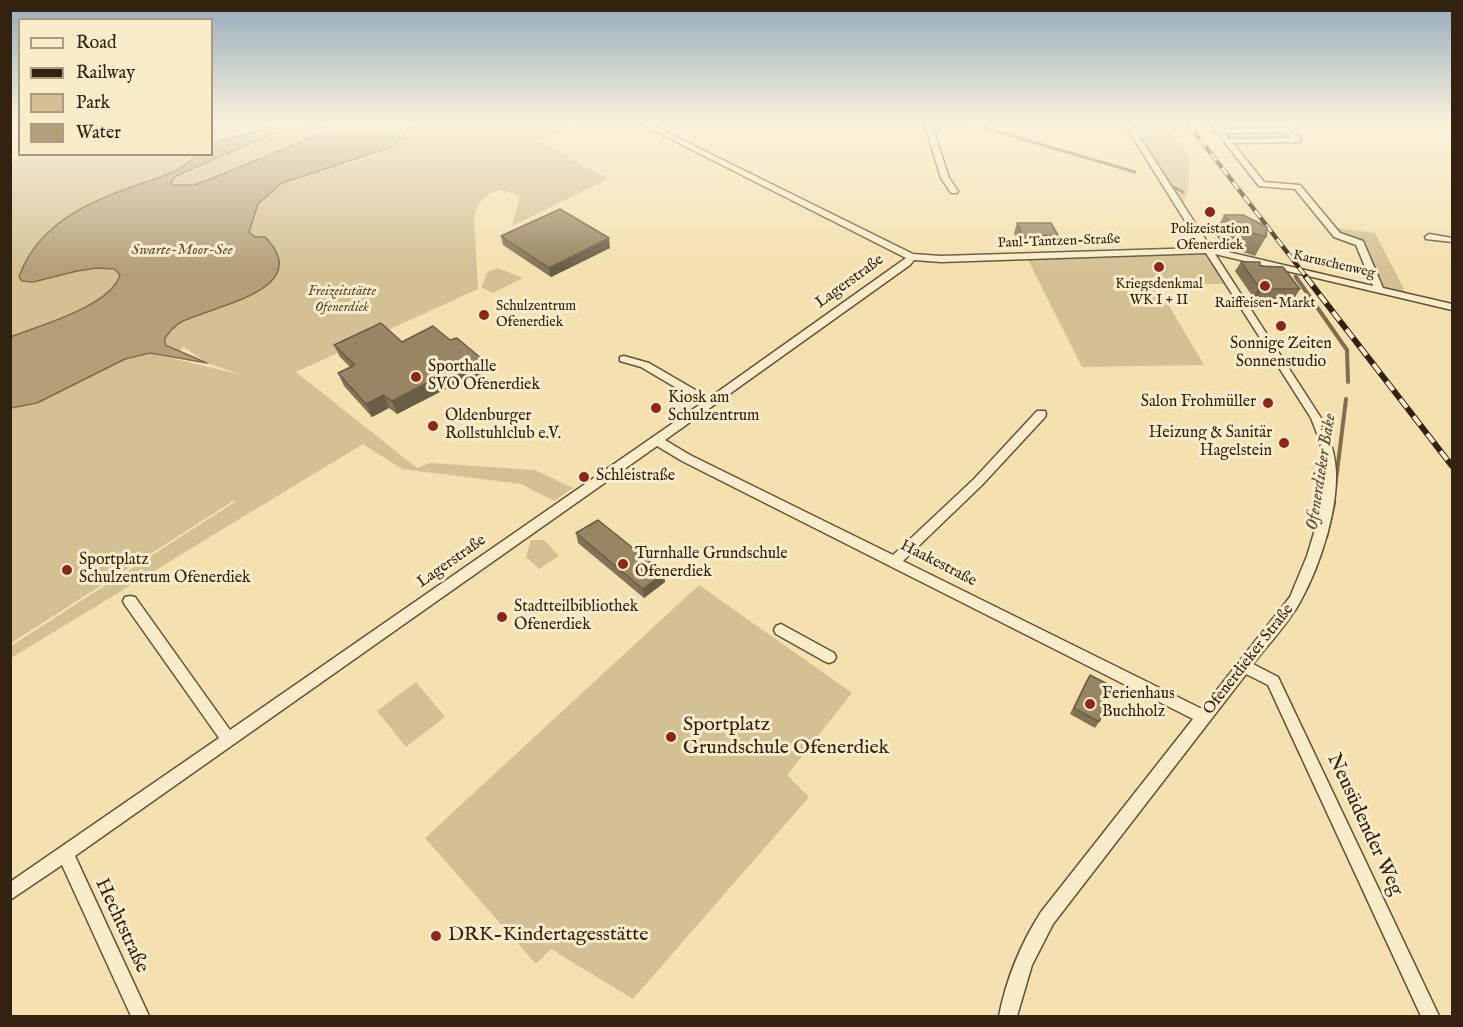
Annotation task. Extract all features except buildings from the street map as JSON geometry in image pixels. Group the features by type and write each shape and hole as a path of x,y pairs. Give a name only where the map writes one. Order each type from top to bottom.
{"street":[{"path":"743,173 911,256"},
{"path":"943,173 954,191"},
{"name":"Ofenerdieker Straße","path":"1008,1017 1020,967 1032,939 1295,600 1314,556 1330,491 1326,437 1316,418 1159,173"},
{"path":"1253,173 1262,184 1297,187 1337,235 1360,243 1379,290"},
{"path":"1429,237 1452,240"},
{"name":"Paul-Tantzen-Straße","path":"911,256 949,259 1209,250"},
{"name":"Karuschenweg","path":"1209,250 1452,307"},
{"name":"Lagerstraße","path":"10,892 710,403 907,263 911,256"},
{"path":"624,359 645,365 710,403"},
{"path":"895,561 978,482 1041,414"},
{"name":"Haakestraße","path":"656,440 686,458 1204,717"},
{"path":"130,601 229,740"},
{"path":"781,630 829,657"},
{"name":"Neusüdender Weg","path":"1244,666 1273,681 1430,1017"},
{"name":"Hechtstraße","path":"65,853 140,1017"}],"green space":[{"path":"11,173 169,173 52,277 87,268 105,268 120,275 114,286 103,296 73,313 11,337"},
{"path":"183,173 225,173 194,185 172,185 171,181"},
{"name":"Freizeitstätte Ofenerdiek","path":"312,173 597,173 608,179 512,226 520,196 502,190 491,193 477,208 474,217 478,289 296,372 417,468 430,463 535,470 573,488 554,501 521,484 402,469 363,444 11,658 11,646 235,502 233,501 11,643 11,408 37,403 125,359 150,353 242,375 207,363 184,347 176,353 165,344 167,335 173,328 189,318 226,306 255,237 249,233 259,206 276,188 297,177"},
{"path":"1162,173 1189,173 1188,191 1183,203"},
{"path":"1330,227 1375,233 1406,293 1385,288 1360,244 1337,235"},
{"path":"1209,250 1230,284 1156,284 1204,365 1082,367 1026,256"},
{"path":"498,268 523,278 493,293 481,287 488,272"},
{"path":"531,540 544,540 559,556 539,569 526,557"},
{"path":"699,585 852,693 787,775 809,797 633,999 551,949 536,964 425,838"},
{"path":"416,682 445,717 406,747 377,711"}],"water":[{"name":"Swarte-Moor-See","path":"171,173 183,173 171,181 172,185 194,185 225,173 313,173 282,183 258,204 249,232 255,237 265,237 278,255 278,270 269,283 254,293 181,322 165,338 165,345 207,363 150,353 125,359 37,403 11,408 11,337 89,305 114,286 120,275 114,269 97,268 33,282 22,281 19,277 28,258 52,228 68,217 103,198"}],"waterway":[{"name":"Ofenerdieker Bäke","path":"1171,186 1183,192"},
{"name":"Ofenerdieker Bäke","path":"1296,277 1347,350 1348,382"},
{"name":"Ofenerdieker Bäke","path":"1337,472 1346,399"},
{"name":"Ofenerdieker Bäke","path":"1335,484 1337,470"},
{"name":"Ofenerdieker Bäke","path":"1326,537 1334,502"}],"railway":[{"path":"1226,173 1307,278"},
{"path":"1306,277 1452,466"}],"place":[{"name":"Polizeistation Ofenerdiek","path":"1210,212"},
{"name":"Kriegsdenkmal WK I + II","path":"1159,267"},
{"name":"Raiffeisen-Markt","path":"1265,286"},
{"name":"Schulzentrum Ofenerdiek","path":"484,315"},
{"name":"Sonnige Zeiten Sonnenstudio","path":"1281,326"},
{"name":"Sporthalle SVO Ofenerdiek","path":"416,377"},
{"name":"Salon Frohmüller","path":"1268,403"},
{"name":"Kiosk am Schulzentrum","path":"656,408"},
{"name":"Oldenburger Rollstuhlclub e.V.","path":"433,426"},
{"name":"Heizung & Sanitär Hagelstein","path":"1284,443"},
{"name":"Schleistraße","path":"584,477"},
{"name":"Turnhalle Grundschule Ofenerdiek","path":"623,564"},
{"name":"Sportplatz Schulzentrum Ofenerdiek","path":"67,570"},
{"name":"Stadtteilbibliothek Ofenerdiek","path":"502,617"},
{"name":"Ferienhaus Buchholz","path":"1090,704"},
{"name":"Sportplatz Grundschule Ofenerdiek","path":"671,737"},
{"name":"DRK-Kindertagesstätte","path":"436,936"}]}
